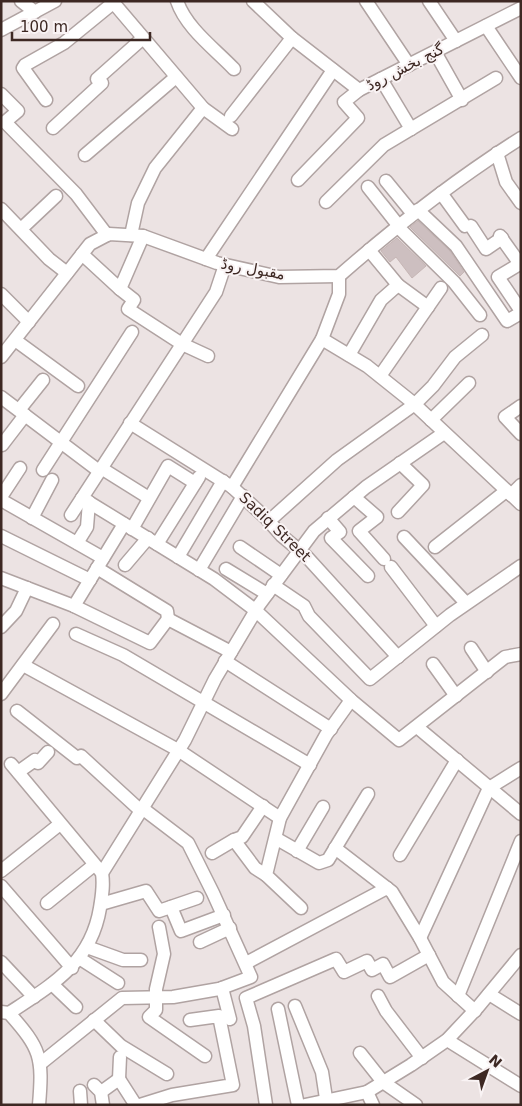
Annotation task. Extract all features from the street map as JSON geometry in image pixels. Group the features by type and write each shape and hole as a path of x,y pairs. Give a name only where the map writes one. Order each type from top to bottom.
{"street":[{"path":"21,1 35,12"},
{"path":"1,30 55,1"},
{"path":"177,1 180,9 194,28 234,69"},
{"name":"گنج بخش روڈ","path":"253,1 292,38 359,90 521,8"},
{"path":"366,1 410,65"},
{"path":"429,1 456,41"},
{"path":"511,1 521,8"},
{"path":"46,100 23,68 25,65 64,43 112,2 203,108 232,122 292,38"},
{"path":"486,26 521,78"},
{"path":"53,128 102,83 97,79 143,38"},
{"path":"435,52 462,100"},
{"path":"206,259 334,70"},
{"path":"85,155 176,77"},
{"path":"326,202 384,145 496,78"},
{"path":"381,79 410,129"},
{"path":"298,180 358,118 344,102 359,90"},
{"path":"1,94 18,111 3,124 76,194 107,235 90,244 1,357"},
{"path":"120,289 137,236 138,202 155,168 203,108"},
{"path":"178,557 322,339 339,294 338,276 415,212 521,138"},
{"path":"497,153 506,182 521,202"},
{"path":"386,181 415,212 456,246 506,321 521,312 498,277 520,264 501,237 486,249 441,193"},
{"path":"368,187 398,225 454,282 480,315"},
{"path":"21,229 56,196"},
{"path":"1,209 67,273"},
{"name":"مقبول روڈ","path":"107,235 137,236 225,265 279,277 338,276"},
{"path":"369,250 398,285 428,307"},
{"path":"82,254 134,300 128,309 182,344 208,356"},
{"path":"71,515 85,500 100,469 216,292 225,265"},
{"path":"454,282 471,268"},
{"path":"349,355 381,300 398,285"},
{"path":"380,376 441,288"},
{"path":"1,294 28,322"},
{"path":"43,470 132,332"},
{"path":"269,521 337,460 415,404 455,357 482,335"},
{"path":"322,339 380,376 415,404 521,504"},
{"path":"15,340 78,386"},
{"path":"2,445 43,380"},
{"path":"431,420 469,383"},
{"path":"1,397 100,469 149,498"},
{"path":"521,406 505,417 521,434"},
{"name":"Sadiq Street","path":"130,423 228,484 243,496 299,551 398,657"},
{"path":"47,903 98,869 142,809 178,750 255,610 314,531 354,497 444,433"},
{"path":"398,512 423,485 400,464"},
{"path":"74,606 100,563 149,498 168,466 195,483"},
{"path":"1,578 74,606 150,643 168,620 167,611 100,563 77,543 1,498 20,468"},
{"path":"125,565 142,548 153,541 204,469"},
{"path":"32,518 52,480"},
{"path":"436,547 521,485"},
{"path":"199,570 243,496"},
{"path":"354,497 377,517 359,532 388,563 436,626"},
{"path":"85,500 199,570 255,610 351,700 399,740 505,658 521,654"},
{"path":"77,543 87,527 85,500"},
{"path":"328,518 340,532 331,538 368,576"},
{"path":"1,536 90,580"},
{"path":"404,537 466,603"},
{"path":"240,547 274,585 304,606 309,616 369,679 466,603 521,566"},
{"path":"226,569 274,585"},
{"path":"1,628 16,611 27,588"},
{"path":"168,620 228,657 331,728"},
{"path":"1,694 53,624"},
{"path":"76,634 123,655 310,765"},
{"path":"471,648 487,672"},
{"path":"432,664 456,696"},
{"path":"23,665 178,750 280,818"},
{"path":"266,875 280,818 331,728 351,700"},
{"path":"17,710 77,758 81,756 142,809 188,843 224,915 251,978 222,988 172,997 122,998 40,1064"},
{"path":"417,727 521,814"},
{"path":"39,1105 40,1064 32,1039 5,1012 34,997 75,963 87,947 99,916 104,886 98,869 15,768 35,760 38,763 48,752"},
{"path":"400,855 456,760"},
{"path":"420,938 489,788 521,768"},
{"path":"276,839 319,864 328,860 368,794"},
{"path":"212,854 242,837 263,806"},
{"path":"297,851 323,807"},
{"path":"4,864 60,824"},
{"path":"234,840 255,868 266,875 301,908"},
{"path":"458,996 521,841"},
{"path":"335,848 392,892 420,938 443,982 475,1011"},
{"path":"1,886 75,963 118,983"},
{"path":"246,963 387,888"},
{"path":"101,904 146,892 159,911 197,898"},
{"path":"171,907 180,931 224,915"},
{"path":"159,927 164,954 155,997 156,1010 149,1017 205,1056"},
{"path":"200,942 230,928"},
{"path":"87,947 123,960 140,960"},
{"path":"266,1105 254,1026 245,998 336,959 344,972 367,961 372,970 383,964 390,977 429,955"},
{"path":"305,1105 327,1103 367,1092 422,1058 447,1040 475,1011 521,955"},
{"path":"1,962 34,997"},
{"path":"52,984 76,1007"},
{"path":"222,988 230,1019"},
{"path":"489,994 521,1014"},
{"path":"378,996 386,1011 422,1058"},
{"path":"295,1006 322,1072 327,1103"},
{"path":"278,1009 298,1105"},
{"path":"120,1057 119,1079 134,1104 139,1105 172,1095 234,1085 219,1016 190,1020"},
{"path":"94,1020 121,1046 167,1074"},
{"path":"447,1040 521,1086"},
{"path":"360,1053 383,1082 416,1105"},
{"path":"99,1094 119,1079"},
{"path":"80,1091 81,1105"},
{"path":"367,1092 373,1105"}],"building":[{"path":"418,221 450,251 464,272 460,276 410,227"},
{"path":"397,238 426,266 412,278 396,257 390,262 381,251"}]}
